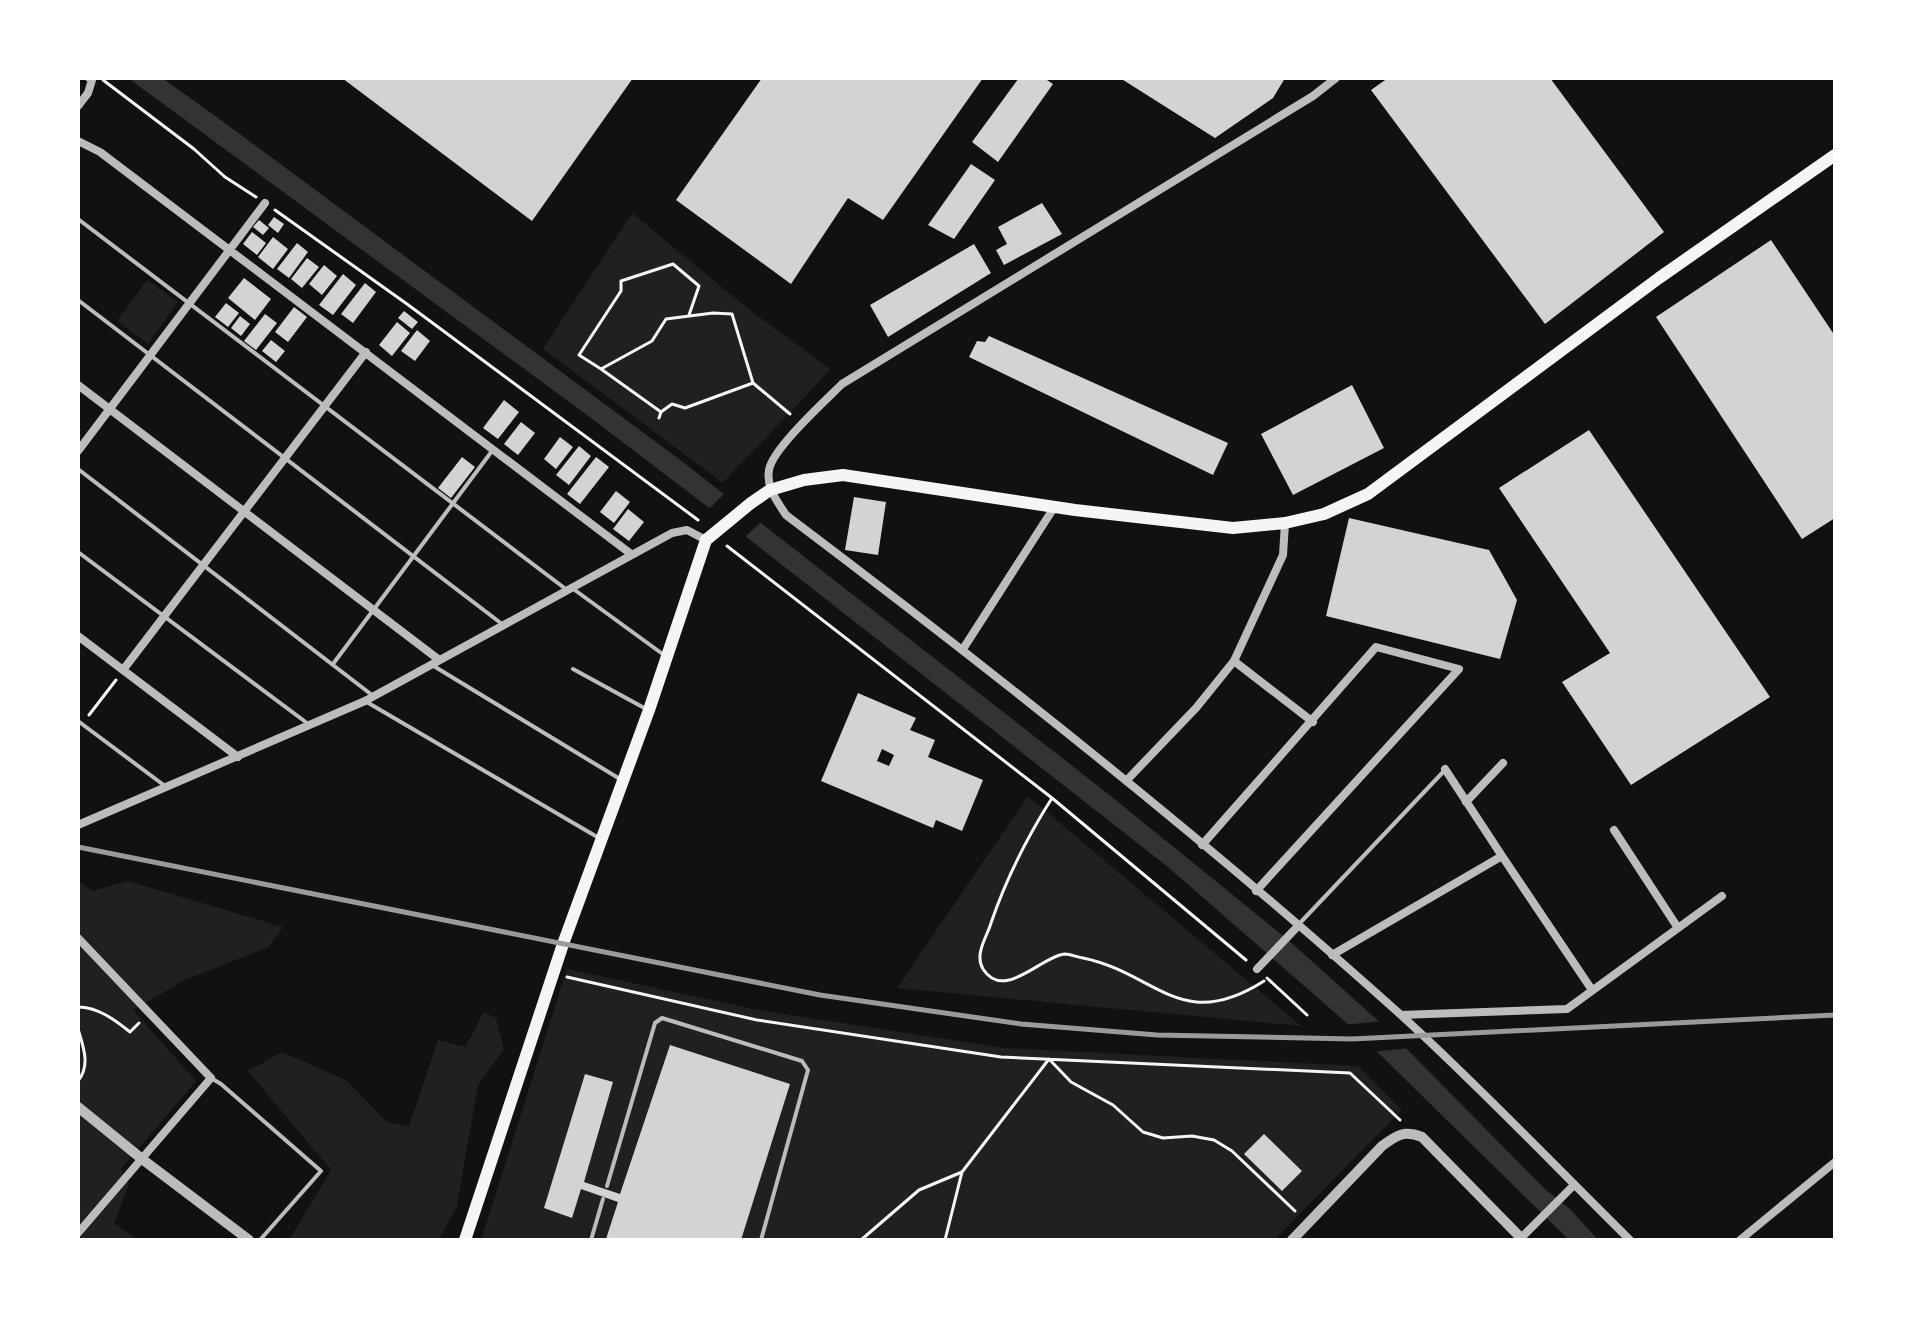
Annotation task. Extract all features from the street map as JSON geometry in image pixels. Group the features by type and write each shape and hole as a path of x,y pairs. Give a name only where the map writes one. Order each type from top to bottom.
{"main road":[{"path":"465,1240 552,974 649,710 706,540 751,503 770,490 804,480 843,475 1233,528 1285,523 1324,514 1368,494 1659,278 1835,155"}],"street":[{"path":"78,106 88,93 92,80 89,78"},
{"path":"1336,78 1313,96 842,384 792,435 769,467 770,490 786,515 963,649 1127,780 1401,1015 1630,1240"},
{"path":"78,141 100,152 631,554"},
{"path":"78,451 265,203"},
{"path":"123,670 366,352"},
{"path":"78,385 374,610 434,661"},
{"path":"963,649 1055,505"},
{"path":"1127,780 1196,708 1234,661 1283,555 1285,523"},
{"path":"78,825 365,701 672,533 687,530 706,540"},
{"path":"78,636 238,757"},
{"path":"1202,845 1376,647 1459,669 1256,891"},
{"path":"1234,661 1313,722"},
{"path":"1466,802 1503,763"},
{"path":"1445,769 1592,990"},
{"path":"1614,830 1678,928"},
{"path":"1332,955 1502,856"},
{"path":"1401,1015 1567,1009 1722,896"},
{"path":"1257,969 1298,926"},
{"path":"78,938 211,1078 78,1233"},
{"path":"78,1107 249,1240"},
{"path":"1292,1240 1382,1146 1398,1134 1410,1133 1422,1137 1522,1239 1574,1185"},
{"path":"1740,1240 1835,1162"}],"lane":[{"path":"78,219 454,504 666,656"},
{"path":"78,300 502,624"},
{"path":"333,664 494,449"},
{"path":"78,469 374,696"},
{"path":"78,552 309,725"},
{"path":"434,661 622,780"},
{"path":"573,669 649,710"},
{"path":"365,701 601,839"},
{"path":"80,722 167,787"},
{"path":"1298,926 1445,769"},
{"path":"607,1186 655,1023 662,1018 802,1061 808,1070 761,1240"},
{"path":"211,1078 321,1171 260,1240"},
{"path":"591,1240 603,1199"}],"path":[{"path":"110,86 194,149 225,177 407,304 698,520"},
{"path":"661,412 579,355 621,291 621,281 673,264 699,286 689,316"},
{"path":"601,369 652,341 666,319 732,314 753,383 790,414"},
{"path":"659,418 661,412 672,404 685,408 753,383"},
{"path":"727,546 1052,798 1257,969 1307,1015"},
{"path":"80,722 123,670"},
{"path":"1052,798 1025,840 997,902 979,955 982,968 990,976 1001,981 1011,980 1064,954 1099,961 1171,997 1189,1002 1219,1000 1241,994 1268,979"},
{"path":"552,974 757,1020 1001,1057 1350,1073 1410,1133"},
{"path":"78,1007 87,1007 111,1017 130,1032 142,1020"},
{"path":"78,1029 86,1055 83,1074 78,1081"},
{"path":"945,1240 962,1172 1049,1059"},
{"path":"1049,1059 1071,1082 1113,1105 1143,1132 1163,1138 1192,1136 1214,1140 1232,1151 1295,1211"},
{"path":"861,1240 919,1190 962,1172"}],"shaded area":[{"path":"128,78 162,78 214,115 679,459 1107,793 1287,939 1383,1025 1598,1240 1569,1240 1357,1032 1168,867 587,415"},
{"path":"632,213 751,311 830,369 723,483 543,349"},
{"path":"147,280 178,302 148,344 117,321"},
{"path":"1028,796 1301,1026 897,988"},
{"path":"78,881 93,891 128,881 283,927 269,947 185,980 133,1010 196,1081 121,1169 129,1184 114,1223 138,1240 78,1240"},
{"path":"567,969 758,1010 1004,1048 1358,1066 1402,1110 1274,1240 481,1240"},
{"path":"484,1012 496,1018 504,1049 478,1085 457,1206 439,1240 289,1240 331,1170 248,1071 282,1052 346,1080 387,1122 409,1126 438,1040 465,1047"}],"pier":[{"path":"727,491 763,520 743,539 707,511"},
{"path":"1384,1021 1411,1048 1371,1052 1343,1025"}],"building":[{"path":"342,78 633,78 532,221"},
{"path":"762,78 983,78 883,220 848,198 791,284 676,200"},
{"path":"1019,78 1044,78 1053,84 998,162 972,142"},
{"path":"1120,78 1285,78 1273,98 1215,138"},
{"path":"1388,78 1550,78 1664,232 1545,324 1371,90"},
{"path":"971,164 995,180 954,239 928,225"},
{"path":"1042,203 1062,234 1004,265 996,250 1007,244 998,227"},
{"path":"274,217 284,224 278,233 268,225"},
{"path":"259,220 269,228 263,235 253,227"},
{"path":"252,232 266,243 257,255 243,244"},
{"path":"273,237 288,249 273,269 258,257"},
{"path":"1771,240 1835,336 1835,518 1802,539 1656,317"},
{"path":"297,243 308,252 289,278 277,269"},
{"path":"974,244 991,273 888,337 870,305"},
{"path":"307,258 319,267 302,288 291,279"},
{"path":"324,265 337,276 322,295 309,284"},
{"path":"343,274 356,285 333,315 319,305"},
{"path":"244,278 271,299 255,320 228,298"},
{"path":"365,283 376,292 353,323 341,314"},
{"path":"226,303 239,313 228,327 215,317"},
{"path":"294,307 307,317 288,342 275,332"},
{"path":"404,311 418,322 412,329 398,318"},
{"path":"265,314 277,323 256,350 244,341"},
{"path":"240,316 250,324 241,336 231,328"},
{"path":"397,322 410,333 392,356 379,345"},
{"path":"417,330 430,341 415,361 401,351"},
{"path":"989,336 1228,443 1213,475 969,357 977,341 985,342"},
{"path":"271,340 285,351 276,362 262,351"},
{"path":"1352,385 1384,448 1293,495 1261,434"},
{"path":"504,400 519,412 498,439 483,428"},
{"path":"521,422 535,433 518,455 504,444"},
{"path":"1589,430 1770,697 1631,785 1562,682 1610,653 1499,488"},
{"path":"560,437 573,447 556,469 544,459"},
{"path":"579,446 591,456 569,485 556,475"},
{"path":"462,457 475,467 451,498 438,488"},
{"path":"596,457 609,467 580,504 567,494"},
{"path":"616,491 630,502 614,523 600,512"},
{"path":"854,497 886,502 878,555 845,550"},
{"path":"628,509 644,522 629,541 613,529"},
{"path":"1349,518 1489,550 1517,600 1500,659 1326,616"},
{"path":"858,693 916,718 910,730 935,740 928,757 983,780 962,831 936,820 933,828 821,781","holes":["882,749 894,755 889,766 877,761"]},
{"path":"670,1045 790,1084 741,1240 609,1240 606,1239 618,1202 581,1189 572,1218 544,1208 585,1074 613,1082 584,1182 620,1194"},
{"path":"1264,1134 1302,1171 1282,1191 1244,1154"}],"railway":[{"path":"78,847 820,995 1021,1024 1157,1035 1352,1039 1835,1015"}]}
